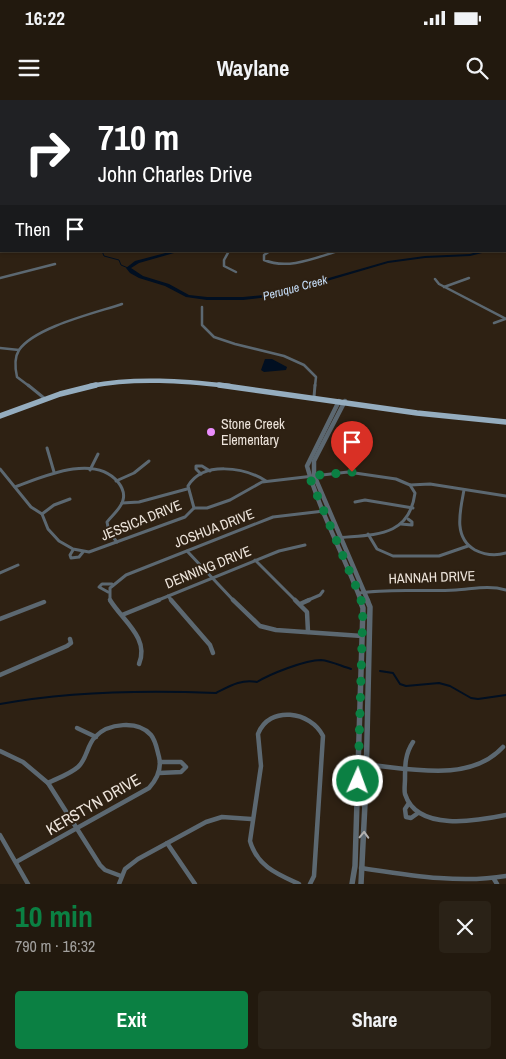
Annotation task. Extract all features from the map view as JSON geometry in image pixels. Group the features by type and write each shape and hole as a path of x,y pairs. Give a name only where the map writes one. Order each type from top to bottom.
{"main road":[{"path":"0,416 45,399 98,385 152,380 181,381 314,397 416,413 506,422"}],"street":[{"path":"228,252 224,260 224,266 228,270 236,272"},
{"path":"268,252 264,255 264,260 270,263 281,264 334,252"},
{"path":"0,278 55,264"},
{"path":"444,287 469,278"},
{"path":"435,280 444,287 506,319"},
{"path":"45,399 17,377 15,364 19,350 45,331 122,304"},
{"path":"202,307 199,316 202,325 214,337 245,347 287,356 307,367 316,383 317,389 314,397"},
{"path":"494,323 506,319"},
{"path":"0,348 19,350"},
{"path":"342,401 310,458 308,466 363,608 355,866 352,884"},
{"path":"48,448 49,460 54,472"},
{"path":"90,470 98,454"},
{"path":"116,481 134,473 149,461"},
{"name":"JESSICA DRIVE","path":"201,474 195,468 196,466 202,466 210,471"},
{"name":"JESSICA DRIVE","path":"0,469 31,507 42,514 46,526 60,542 73,550 83,552 94,551 185,517 194,508 187,489 190,480 201,474 222,469 244,471 257,474 266,481"},
{"path":"15,486 54,472 90,470 102,472 116,481 124,492 122,503 107,522 109,532 118,542"},
{"path":"194,508 207,508 230,500 242,495 257,484 266,481 348,472 396,478 410,485 415,493 412,508 408,519 401,524 383,531 335,538"},
{"path":"410,485 422,483 506,496"},
{"path":"122,503 139,502 170,492 187,489"},
{"path":"464,490 459,526 463,540 468,546 487,554 499,555 506,553"},
{"path":"42,514 54,505 70,499"},
{"path":"355,502 365,500 412,508"},
{"path":"326,511 341,537 370,607 361,884"},
{"name":"JOSHUA DRIVE","path":"112,584 126,575 273,517 326,511"},
{"path":"401,524 412,525 412,522 408,519"},
{"path":"368,534 377,549 393,556 439,556 468,546"},
{"name":"DENNING DRIVE","path":"122,615 279,551 305,545"},
{"name":"JESSICA DRIVE","path":"73,550 70,555 72,558 79,557 83,552"},
{"path":"187,551 258,625 276,630 370,637"},
{"path":"256,560 300,604 308,617 308,632"},
{"path":"0,572 18,566"},
{"path":"108,592 99,587 102,584 112,584 108,592 110,601 144,647 139,664"},
{"name":"HANNAH DRIVE","path":"358,593 389,590 458,590 486,586 506,590"},
{"path":"300,604 320,595 323,591"},
{"path":"168,596 210,645 212,653"},
{"path":"0,619 44,602"},
{"path":"0,675 67,646 71,643 70,639"},
{"path":"299,884 270,871 261,864 252,852 250,841 261,754 257,743 259,731 267,722 280,716 295,715 310,720 320,730 323,744 314,876 310,884"},
{"name":"KERSTYN DRIVE","path":"16,862 142,792 154,783 159,774 160,762 154,738 143,729 134,726 116,726 96,737"},
{"path":"48,783 78,768 86,759 96,737 77,728"},
{"path":"413,742 406,751 405,791 409,803 418,813 442,821 473,821 506,815"},
{"path":"358,764 455,769 474,766 491,759 503,747"},
{"path":"0,751 23,762 48,783 100,865 105,870 121,876"},
{"path":"159,774 181,772 186,767 181,762 160,762"},
{"path":"409,803 404,809 406,817 411,818 418,813"},
{"path":"119,884 125,869 138,858 212,819 222,817 252,819"},
{"path":"0,835 28,884"},
{"path":"167,843 195,884"},
{"path":"355,866 450,878 495,881 506,876"}],"water":[{"path":"265,359 272,359 287,367 286,370 264,372 261,370"}],"waterway":[{"path":"102,252 104,256 119,260 121,265 128,268"},
{"name":"Peruque Creek","path":"175,252 137,262 128,268 141,277 167,285 188,296 207,299 243,298 274,295 388,262 425,257 470,255 484,252"},
{"path":"0,704 81,694 216,693 236,684 246,681 257,682 288,668 306,662 321,660 351,669"},
{"path":"380,671 393,673 400,684 406,686 439,683 450,686 471,698 478,699 506,695"}],"place":[{"name":"Stone Creek Elementary","path":"211,432"}],"route":[{"path":"352,472 309,476 360,596 363,608 358,781"}]}
